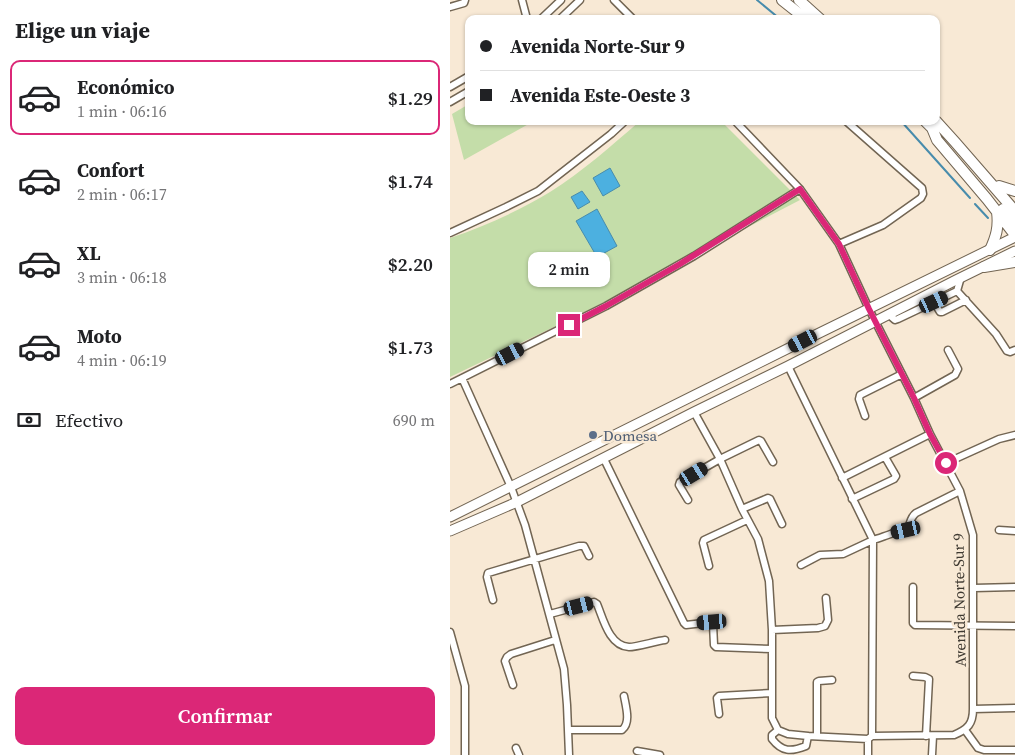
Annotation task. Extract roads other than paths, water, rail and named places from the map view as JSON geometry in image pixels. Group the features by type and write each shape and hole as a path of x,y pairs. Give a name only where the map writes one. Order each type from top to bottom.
{"main road":[{"path":"782,0 801,15"},
{"path":"799,0 816,15"},
{"path":"450,517 1015,236 997,211 937,140 931,125"},
{"path":"932,125 951,141 1015,211"},
{"path":"933,125 955,135 1015,204"},
{"path":"951,141 1015,223"},
{"path":"999,186 1015,191"},
{"path":"990,250 997,234 997,211"},
{"path":"450,531 517,502 1015,251"},
{"path":"988,265 1015,262"}],"street":[{"path":"450,8 464,4 465,0"},
{"path":"522,0 526,15"},
{"path":"546,15 561,0"},
{"path":"564,15 580,0"},
{"path":"614,0 629,15"},
{"path":"450,87 465,78"},
{"path":"450,102 465,94"},
{"path":"450,233 538,191 620,125"},
{"name":"Avenida Norte-Sur 9","path":"739,125 800,189 839,244 930,434 960,491 973,535 973,718 966,730"},
{"path":"839,244 883,225 921,198 923,194 922,188 851,125"},
{"path":"450,384 606,306 694,256 800,189"},
{"path":"888,314 895,320 898,319 957,291 961,277"},
{"path":"957,291 996,334 1007,351 1015,350"},
{"path":"934,302 942,312 966,300"},
{"path":"914,398 955,375 958,369 948,350"},
{"path":"788,366 873,540 870,738 868,755"},
{"path":"865,416 859,399 860,395 902,374"},
{"path":"462,378 511,487 535,558 564,669 569,755"},
{"path":"694,412 720,459 747,520 758,539 769,581 772,630 772,718 778,730 788,734 808,736 870,738 954,735 966,730 978,748 984,750 1015,750"},
{"path":"842,478 930,434"},
{"path":"946,463 999,439 1015,435"},
{"path":"688,500 679,485 680,482 720,459 759,440 773,462"},
{"path":"852,499 894,479 896,476 886,457"},
{"path":"604,458 684,623 686,625 712,622 714,645 716,647 772,649"},
{"path":"801,565 818,556 843,554 873,540 906,530 909,528 912,516 916,513 960,491"},
{"path":"742,509 768,498 782,524"},
{"path":"708,566 704,540 747,520"},
{"path":"1000,530 1015,531"},
{"path":"494,600 487,577 488,573 579,546 584,546 589,556"},
{"path":"913,587 913,623 915,625 1015,626"},
{"path":"974,588 1015,587"},
{"path":"772,630 818,628 824,626 828,620 826,598"},
{"path":"550,614 594,602 597,604 610,635 618,643 628,647 665,640"},
{"path":"450,632 465,686 465,755"},
{"path":"513,685 505,661 507,657 555,640"},
{"path":"913,676 929,679 932,755"},
{"path":"818,736 817,682 832,680"},
{"path":"719,714 717,698 719,696 772,693"},
{"path":"568,730 622,730 626,727 627,722 624,696"},
{"path":"973,709 1015,708"},
{"path":"778,730 772,735 772,739 778,747 786,750 798,750 806,746 808,736"},
{"path":"516,748 520,755"},
{"path":"637,751 660,755"}],"water":[{"path":"610,168 620,186 603,196 593,178"},
{"path":"582,191 590,202 578,209 571,197"},
{"path":"597,209 617,246 597,257 576,221"}],"waterway":[{"path":"757,0 775,15"},
{"path":"905,125 970,198"},
{"path":"975,204 988,218"}],"place":[{"name":"Domesa","path":"593,435"}]}
